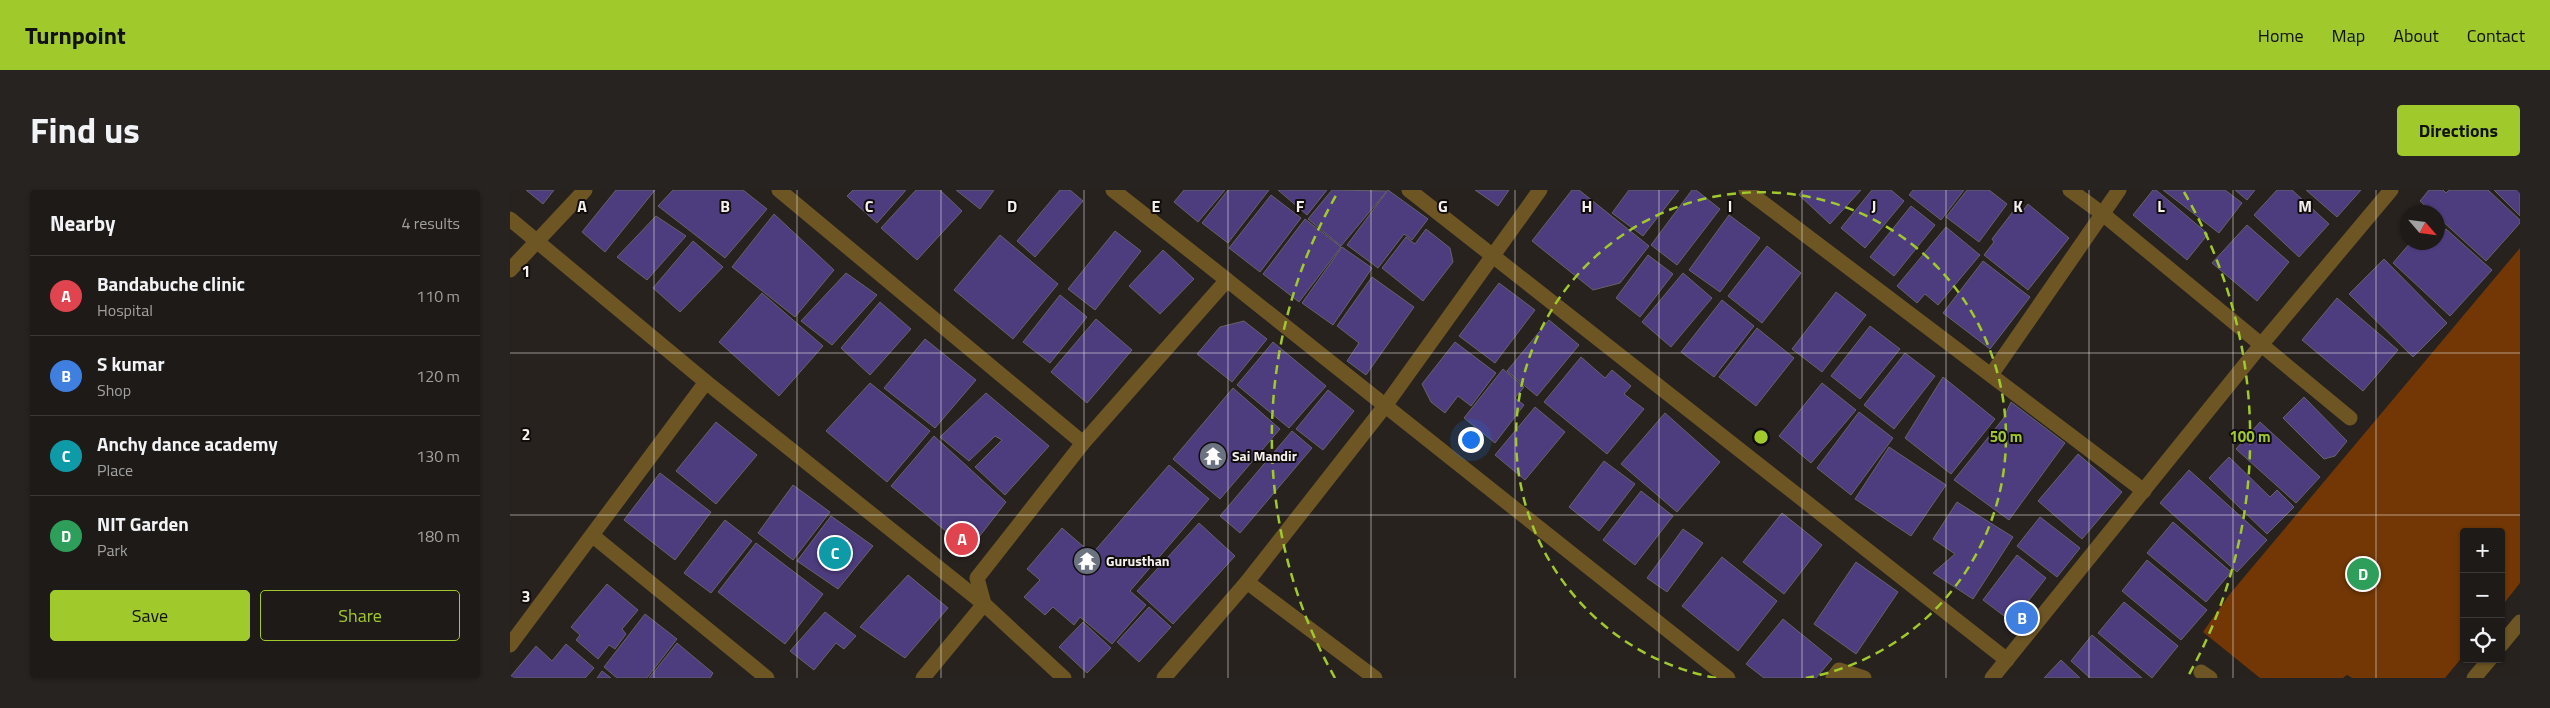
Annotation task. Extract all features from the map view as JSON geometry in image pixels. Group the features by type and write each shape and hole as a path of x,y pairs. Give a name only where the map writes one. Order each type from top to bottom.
{"street":[{"path":"510,270 585,190"},
{"path":"778,190 1083,443"},
{"path":"1113,190 1728,678"},
{"path":"1409,190 2007,660"},
{"path":"1164,678 1247,582 1385,406 1540,190"},
{"path":"1746,190 2144,490"},
{"path":"2070,190 2104,215 2350,418"},
{"path":"1991,375 2104,215 2119,190"},
{"path":"1992,678 2261,345 2391,190"},
{"path":"510,219 539,241 706,382 984,604 1064,678"},
{"path":"984,604 977,578 1083,443 1227,280"},
{"path":"510,645 706,382"},
{"path":"593,536 767,678"},
{"path":"1247,582 1375,678"},
{"path":"923,678 984,604"},
{"path":"2505,640 2520,622"},
{"path":"2474,678 2487,663"},
{"path":"1833,678 1839,670 1864,678"}],"shaded area":[{"path":"2520,248 2520,583 2505,602 2505,528 2460,528 2460,660 2445,678 2352,678 2347,675 2343,678 2260,678 2203,632 2229,595"}],"building":[{"path":"526,190 554,190 543,204"},
{"path":"616,190 655,190 605,252 582,232"},
{"path":"673,190 743,190 767,209 725,258 658,206"},
{"path":"853,190 906,190 877,223 847,196"},
{"path":"916,190 940,190 962,211 917,260 881,228"},
{"path":"956,190 994,190 980,209"},
{"path":"1060,190 1070,190 1083,201 1035,257 1017,241"},
{"path":"1184,190 1225,190 1198,222 1174,202"},
{"path":"1228,190 1269,190 1228,243 1202,223"},
{"path":"1278,190 1327,190 1307,215"},
{"path":"1332,190 1387,191 1341,246 1308,219"},
{"path":"1388,190 1428,219 1412,240 1404,234 1378,268 1347,245"},
{"path":"1475,190 1509,190 1498,206"},
{"path":"1572,190 1579,190 1649,246 1620,283 1593,290 1532,241"},
{"path":"1629,190 1679,190 1643,236 1612,213"},
{"path":"1692,190 1696,190 1720,209 1677,265 1651,245"},
{"path":"1803,190 1861,190 1830,224 1799,195"},
{"path":"1872,190 1891,190 1904,201 1865,248 1841,228"},
{"path":"1913,190 1964,190 1941,220 1909,195"},
{"path":"1967,190 1989,190 2007,204 1979,242 1946,217"},
{"path":"2153,190 2156,190 2208,234 2187,260 2133,215"},
{"path":"2163,190 2225,190 2242,203 2219,233"},
{"path":"2235,190 2255,190 2247,200"},
{"path":"2277,190 2292,190 2329,224 2299,257 2254,215"},
{"path":"2306,190 2361,190 2337,217"},
{"path":"2429,190 2443,190 2446,193 2449,190 2488,190 2520,220 2520,223 2486,261 2445,223 2445,205 2424,205 2420,201"},
{"path":"2494,190 2520,190 2520,216"},
{"path":"1271,195 1301,218 1260,272 1229,248"},
{"path":"2028,204 2069,238 2028,290 1984,255 1994,242 1992,239 2015,209 2021,213"},
{"path":"1911,206 1935,225 1894,276 1870,257"},
{"path":"774,214 834,270 795,317 732,267"},
{"path":"1729,215 1760,238 1720,292 1689,270"},
{"path":"656,216 686,236 647,280 617,257"},
{"path":"1305,219 1341,247 1299,302 1263,274"},
{"path":"2247,225 2289,262 2257,301 2212,263"},
{"path":"1946,227 1980,255 1938,305 1925,294 1917,303 1897,286"},
{"path":"1426,229 1450,248 1453,262 1423,301 1382,268 1406,237 1415,244"},
{"path":"2446,229 2492,270 2450,316 2393,263 2404,250 2445,250"},
{"path":"1115,231 1141,251 1095,310 1068,289"},
{"path":"1000,235 1058,284 1013,339 954,290"},
{"path":"693,241 723,267 680,312 653,288"},
{"path":"1767,246 1801,273 1762,323 1728,296"},
{"path":"1342,247 1372,268 1333,325 1302,303"},
{"path":"1163,250 1194,279 1160,314 1129,286"},
{"path":"1648,255 1673,274 1640,317 1616,298"},
{"path":"2384,259 2447,323 2413,357 2349,294"},
{"path":"1983,261 2030,297 1990,349 1943,313"},
{"path":"846,273 877,295 832,345 801,321"},
{"path":"1683,273 1712,298 1671,347 1642,322"},
{"path":"1372,277 1414,307 1366,375 1347,361 1359,343 1337,326"},
{"path":"1499,283 1535,310 1495,363 1459,336"},
{"path":"1836,292 1866,315 1822,372 1792,349"},
{"path":"762,293 823,346 779,396 719,342"},
{"path":"1060,295 1087,317 1050,363 1023,342"},
{"path":"2337,298 2398,350 2363,391 2302,340"},
{"path":"1722,300 1754,326 1714,377 1681,352"},
{"path":"880,302 911,329 870,375 841,348"},
{"path":"1096,319 1132,350 1087,403 1051,372"},
{"path":"1549,320 1579,345 1537,396 1507,371"},
{"path":"1244,321 1267,339 1232,382 1197,354 1220,327"},
{"path":"1870,326 1900,349 1860,399 1831,376"},
{"path":"1757,328 1794,358 1756,406 1719,377"},
{"path":"925,339 976,380 935,428 884,388"},
{"path":"1273,342 1326,386 1289,428 1237,385"},
{"path":"1455,342 1496,373 1471,406 1458,396 1445,413 1431,402 1422,384"},
{"path":"1905,353 1935,376 1894,429 1864,405"},
{"path":"1581,357 1605,378 1612,370 1631,386 1624,394 1644,409 1607,454 1544,402"},
{"path":"1503,369 1524,387 1515,398 1524,405 1495,443 1464,418"},
{"path":"1943,377 1995,419 1951,474 1905,438"},
{"path":"870,383 930,431 887,482 826,431"},
{"path":"1822,383 1856,410 1811,463 1779,436"},
{"path":"1233,388 1280,429 1220,499 1173,459"},
{"path":"1328,390 1354,411 1323,450 1296,429"},
{"path":"986,393 1049,446 1005,495 975,467 1002,440 995,436 969,461 940,437"},
{"path":"2304,397 2347,441 2335,456 2324,459 2283,418"},
{"path":"2011,402 2065,443 2009,520 1954,480 2003,419"},
{"path":"1535,407 1565,432 1525,480 1495,455"},
{"path":"1859,412 1893,438 1851,495 1817,468"},
{"path":"1665,413 1720,462 1677,512 1621,464"},
{"path":"716,422 757,455 716,504 676,471"},
{"path":"2260,422 2320,477 2296,503 2236,449"},
{"path":"1292,431 1312,448 1240,533 1220,516"},
{"path":"934,436 1006,502 969,550 891,486"},
{"path":"1889,447 1946,485 1911,536 1855,499"},
{"path":"2078,454 2122,492 2082,539 2038,501"},
{"path":"2229,457 2270,497 2277,490 2294,507 2267,534 2209,478"},
{"path":"1604,461 1635,484 1599,531 1569,507"},
{"path":"1169,465 1209,499 1130,591 1146,605 1112,644 1080,617 1074,625 1053,607 1045,615 1024,597 1040,580 1027,569 1062,528 1092,554"},
{"path":"2189,470 2267,540 2237,572 2160,503"},
{"path":"660,473 711,512 675,560 624,520"},
{"path":"793,485 830,512 793,560 758,533"},
{"path":"1641,491 1673,516 1635,565 1603,540"},
{"path":"1957,502 2013,537 1973,599 1933,573 1955,554 1933,539"},
{"path":"1782,513 1822,545 1784,594 1743,562"},
{"path":"831,516 873,546 838,589 797,561"},
{"path":"2040,517 2080,548 2057,577 2017,546"},
{"path":"725,520 752,541 711,593 684,573"},
{"path":"2173,522 2231,572 2206,602 2147,553"},
{"path":"1199,523 1235,556 1173,624 1137,591"},
{"path":"1683,529 1703,543 1667,592 1647,578"},
{"path":"756,543 823,594 785,644 718,592"},
{"path":"2017,555 2046,578 2012,622 1983,600"},
{"path":"1722,557 1777,601 1738,651 1682,606"},
{"path":"2147,560 2207,610 2181,640 2122,591"},
{"path":"1856,562 1898,592 1856,654 1814,624"},
{"path":"908,575 948,608 905,658 860,627"},
{"path":"607,584 638,610 622,629 626,634 615,649 609,645 598,659 576,640 580,635 571,627"},
{"path":"2124,602 2178,646 2152,678 2098,633"},
{"path":"1149,607 1171,627 1139,662 1117,642"},
{"path":"825,612 856,636 844,649 836,643 814,670 790,651"},
{"path":"645,614 677,639 647,678 617,678 604,667"},
{"path":"1783,619 1832,659 1816,678 1764,678 1746,664"},
{"path":"1083,622 1111,648 1087,673 1059,647"},
{"path":"2092,635 2142,678 2090,678 2071,661"},
{"path":"677,643 713,673 710,678 649,678"},
{"path":"566,644 594,668 585,678 514,678 511,676 536,646 552,661"},
{"path":"2061,660 2080,678 2044,678"},
{"path":"602,671 611,678 597,678"}],"place":[{"name":"Sai Mandir","path":"1213,456"},
{"name":"Bandabuche clinic","path":"962,539"},
{"name":"Anchy dance academy","path":"835,553"},
{"name":"Gurusthan","path":"1087,561"},
{"name":"NIT Garden","path":"2363,574"},
{"name":"S kumar","path":"2022,618"}]}
